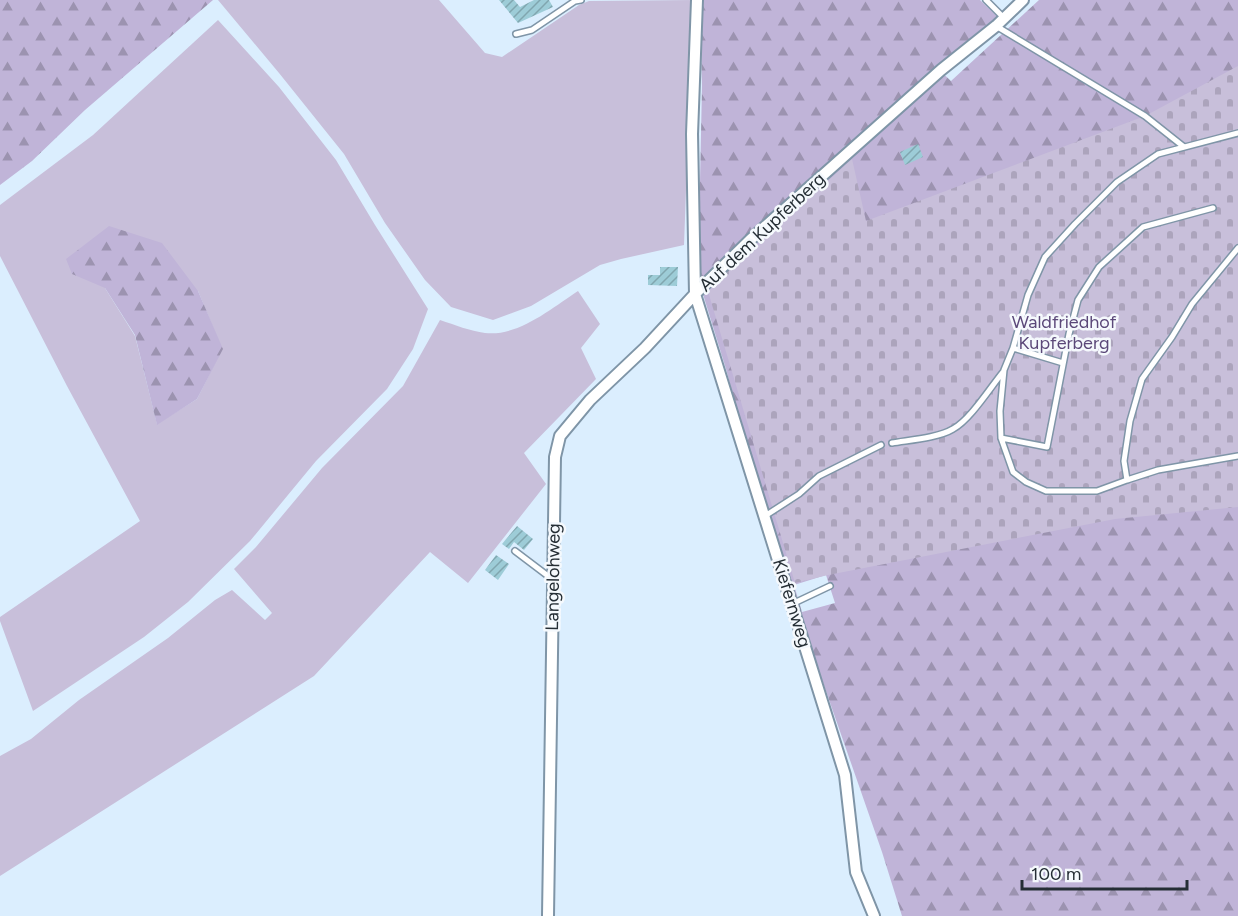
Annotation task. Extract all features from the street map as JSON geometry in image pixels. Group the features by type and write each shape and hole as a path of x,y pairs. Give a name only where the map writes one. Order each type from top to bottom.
{"street":[{"name":"Auf dem Kupferberg","path":"695,294 692,134 697,0"},
{"name":"Auf dem Kupferberg","path":"695,294 750,240 1023,0"},
{"name":"Kiefernweg","path":"695,294 845,775 856,872 874,916"},
{"name":"Langelohweg","path":"548,916 555,457 560,436 590,400 645,348 695,294"}],"lane":[{"path":"516,34 532,30 577,0"},
{"path":"986,0 1000,22 1145,116 1184,147"},
{"path":"892,443 926,438 953,429 972,413 1004,370 1013,348 1028,295 1045,257 1074,224 1117,182 1158,154 1238,133"},
{"path":"1001,438 1047,447 1078,300 1099,267 1143,227 1213,208"},
{"path":"1127,480 1124,461 1130,421 1142,379 1192,304 1238,248"},
{"path":"1013,348 1064,363"},
{"path":"1004,370 1000,411 1001,438 1013,472 1026,482 1046,491 1097,491 1158,470 1238,456"},
{"path":"765,516 799,494 819,476 881,445"},
{"path":"515,551 554,580"},
{"path":"792,604 830,586"}],"green space":[{"path":"0,0 213,0 85,110 32,161 0,185"},
{"path":"218,0 439,0 485,53 502,57 579,5 589,1 693,0 684,245 600,265 531,306 493,320 451,307 425,280 385,223 344,154"},
{"path":"702,0 980,0 999,18 937,68 951,81 1039,0 1238,0 1238,916 902,916 882,852 765,516 726,369 698,278 702,86 700,12","holes":["826,575 835,603 802,612 794,585"]},
{"path":"218,20 279,87 336,160 428,309 413,349 387,389 316,461 250,541 188,602 144,637 33,711 0,617 140,521 0,256 0,205 93,135","holes":["105,288 198,291 222,349 197,399 157,424 135,336"]},
{"name":"Waldfriedhof Kupferberg","path":"1238,66 1238,507 1115,519 795,583 707,288 746,256 852,159 866,221 1145,116"},
{"path":"109,226 162,243 198,291 223,349 197,399 157,425 135,335 105,288 72,274 66,259"},
{"path":"578,291 600,324 581,348 596,379 524,453 546,484 468,583 430,552 314,676 0,876 0,756 31,739 79,700 168,638 215,600 232,590 265,620 272,613 234,569 256,547 322,468 403,386 440,320 485,333 510,331 546,313"}],"building":[{"path":"499,0 514,0 520,7 534,0 549,0 553,7 518,23"},
{"path":"918,144 923,157 905,165 900,152"},
{"path":"660,267 678,267 677,286 648,285 648,275 660,275"},
{"path":"517,526 533,539 524,550 514,542 509,549 502,544"},
{"path":"496,555 509,564 498,580 485,570"}]}
